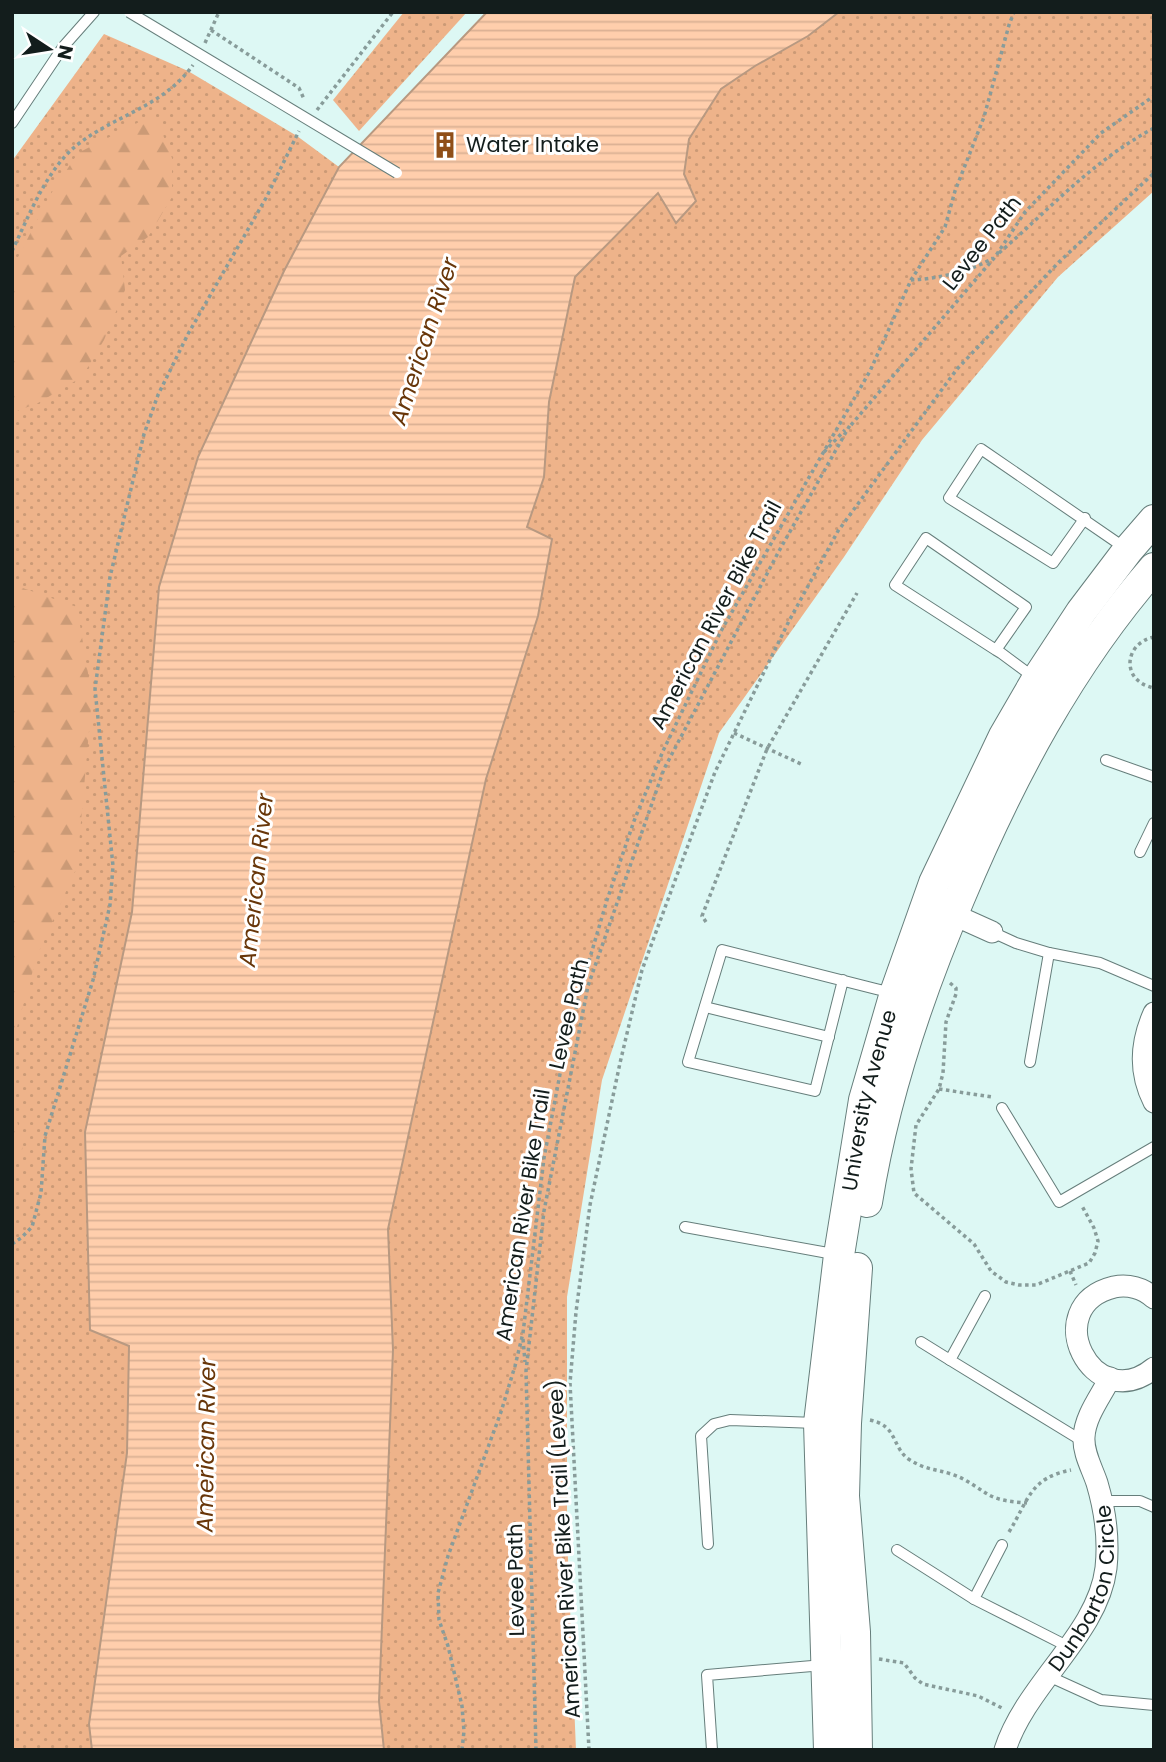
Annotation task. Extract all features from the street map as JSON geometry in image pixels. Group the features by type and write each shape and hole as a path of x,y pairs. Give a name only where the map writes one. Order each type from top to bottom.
{"street":[{"name":"University Avenue","path":"907,997 923,984 980,848 1019,767 1081,612 1154,520"},
{"name":"University Avenue","path":"856,1750 819,1423 849,1256 864,1100 907,997 933,883 1004,736 1097,642 1154,568"},
{"path":"952,914 992,932"},
{"path":"1154,1013 1145,1038 1142,1061 1146,1088 1154,1102"},
{"name":"University Avenue","path":"829,1750 846,1663 844,1496 855,1285 849,1256"},
{"path":"1153,1295 1136,1287 1104,1289 1090,1299 1080,1312 1076,1328 1080,1352 1095,1371 1110,1378 1135,1378 1154,1368"},
{"path":"1084,1442 1085,1429 1110,1378"},
{"name":"Dunbarton Circle","path":"1004,1750 1019,1717 1046,1675 1087,1622 1102,1588 1106,1569 1106,1522 1084,1442"}],"lane":[{"path":"12,123 63,47 94,12"},
{"path":"129,12 397,173"},
{"path":"1084,518 1053,563 949,498 981,449 1084,518 1128,550"},
{"path":"996,650 1026,607 926,538 895,585 996,650 1049,688"},
{"path":"1106,760 1154,777"},
{"path":"1140,852 1154,823"},
{"path":"992,932 1049,953 1100,963 1154,986"},
{"path":"843,980 815,1091 688,1062 722,950 843,980 907,997"},
{"path":"1030,1062 1049,953"},
{"path":"705,1007 829,1037"},
{"path":"1002,1108 1059,1202 1154,1147"},
{"path":"685,1227 849,1256"},
{"path":"950,1360 985,1296"},
{"path":"921,1342 1084,1442"},
{"path":"708,1544 701,1436 714,1424 730,1420 819,1423"},
{"path":"1101,1501 1140,1501 1154,1507"},
{"path":"974,1599 1002,1545"},
{"path":"897,1550 974,1599 1069,1647"},
{"path":"712,1750 707,1675 846,1663"},
{"path":"1046,1675 1101,1700 1154,1705"}],"path":[{"path":"202,49 219,12"},
{"path":"313,116 393,12"},
{"name":"American River Bike Trail","path":"462,1750 464,1731 461,1706 448,1646 439,1620 438,1593 448,1556 501,1412 523,1333 544,1158 560,1074 581,988 607,901 639,810 721,631 870,371 911,280 945,227 955,191 984,117 1014,12"},
{"path":"211,30 299,88 304,100"},
{"path":"12,251 40,195 64,158 78,144 152,103 177,83 197,59"},
{"name":"Levee Path","path":"818,458 850,425 995,257 1025,212 1101,133 1154,96"},
{"path":"12,1244 32,1227 41,1193 45,1136 93,980 110,905 113,866 95,690 110,577 144,434 158,395 188,334 266,198 304,125"},
{"path":"911,280 934,279 995,257 1071,187 1108,157 1154,128"},
{"name":"American River Bike Trail (Levee)","path":"589,1750 570,1383 590,1205 642,970 715,772 789,621 838,531 957,369 1059,262 1154,173"},
{"name":"Levee Path","path":"536,1750 526,1371 544,1211 588,986 664,769 779,551 850,425"},
{"path":"706,922 702,916 767,749 856,593"},
{"path":"1154,637 1141,642 1134,650 1130,663 1131,674 1136,681 1154,688"},
{"path":"1127,645 1134,650"},
{"path":"734,733 801,764"},
{"path":"945,981 953,984 956,994 946,1023 943,1073 939,1089 916,1125 911,1169 914,1193 974,1244 991,1271 1006,1282 1036,1285 1089,1263 1095,1254 1098,1241 1094,1228 1075,1192"},
{"path":"939,1089 992,1097 1002,1108"},
{"path":"1070,1271 1082,1292"},
{"path":"523,1333 526,1371"},
{"path":"864,1420 886,1425 908,1459 932,1471 950,1473 991,1496 1027,1503"},
{"path":"1002,1545 1036,1485 1055,1473 1091,1467"},
{"path":"846,1663 904,1663 923,1684 978,1696 1019,1717"}],"green space":[{"path":"404,12 467,12 359,131 333,100"},
{"path":"839,12 1154,12 1154,191 1058,277 922,440 844,557 719,733 602,1080 567,1297 567,1536 576,1750 384,1750 379,1701 393,1350 388,1229 486,779 538,616 527,527 544,476 549,402 575,277 658,193 676,222 695,201 684,174 689,139 721,89 754,66 808,36"},
{"path":"104,34 188,71 297,136 339,167 284,271 198,457 159,587 132,912 85,1132 90,1330 129,1345 127,1453 89,1724 92,1750 12,1750 12,161"},
{"path":"155,114 172,158 172,197 148,237 121,256 125,290 104,340 82,377 38,403 12,413 12,269 50,195 78,153"},
{"path":"17,586 77,607 92,697 77,867 37,956 12,1045 12,587"},
{"path":"12,1098 23,1148 12,1167"}],"water":[{"name":"American River","path":"487,12 839,12 808,36 721,89 689,139 684,174 696,201 676,223 658,193 575,277 549,402 544,477 527,527 552,539 538,616 486,779 388,1229 393,1350 379,1701 384,1750 92,1750 89,1724 127,1453 129,1346 90,1330 85,1132 132,912 159,587 198,457 284,271 339,167"}],"place":[{"name":"Water Intake","path":"445,145"}]}
